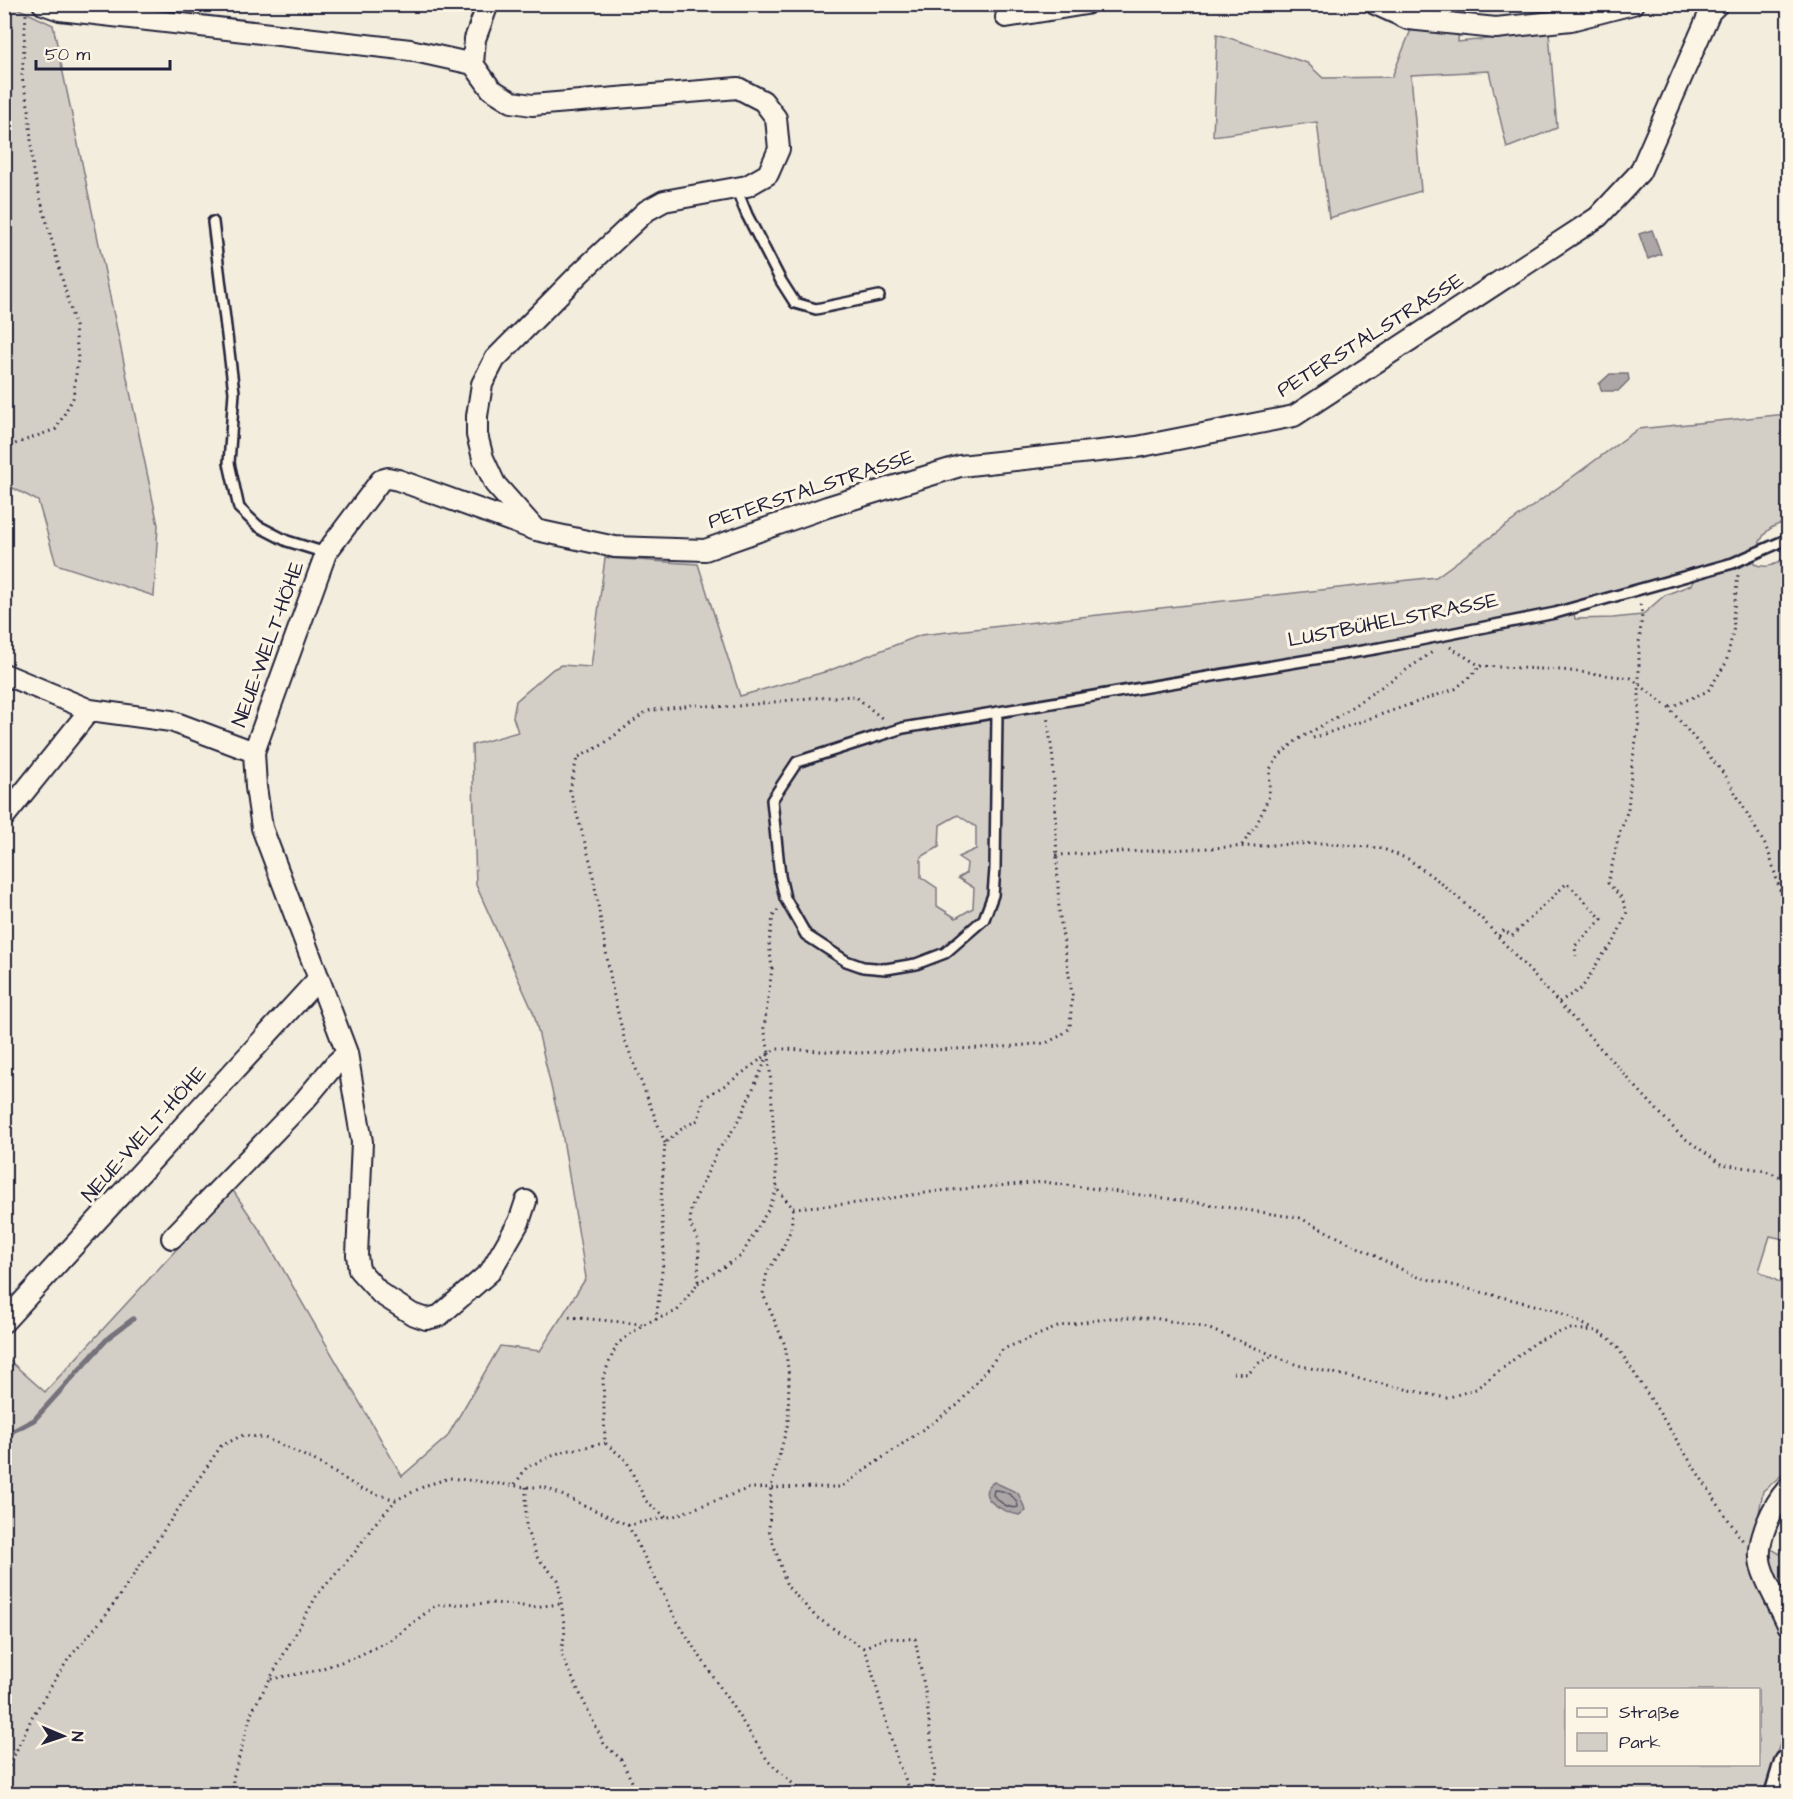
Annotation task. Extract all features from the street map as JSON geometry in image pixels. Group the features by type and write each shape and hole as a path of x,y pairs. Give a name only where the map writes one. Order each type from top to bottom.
{"main road":[{"path":"1779,1794 1788,1764"}],"street":[{"path":"43,4 60,10 410,50 474,64"},
{"path":"488,4 475,39 474,64 491,89 512,102 532,105 738,88 763,101 776,118 780,149 768,174 747,186 664,201 646,211 580,273 495,359 482,384 477,416 477,435 483,458 495,484 536,530"},
{"path":"1006,17 1086,4"},
{"path":"1375,4 1408,19 1496,28 1571,20 1633,4"},
{"name":"PETERSTALSTRASSE","path":"536,530 615,547 705,550 827,507 960,466 1137,447 1294,416 1598,217 1640,172 1710,12 1718,4"},
{"name":"NEUE-WELT-HÖHE","path":"526,1201 519,1222 490,1272 439,1316 426,1319 412,1314 381,1294 359,1270 357,1255 362,1142 347,1053 262,828 255,779 254,752 326,553 381,480 388,478 536,530"},
{"name":"NEUE-WELT-HÖHE","path":"4,674 90,710 171,721 254,752"},
{"path":"4,817 90,710"},
{"name":"NEUE-WELT-HÖHE","path":"4,1322 319,978"},
{"path":"172,1238 347,1053"},
{"path":"1788,1488 1779,1498 1766,1525 1761,1564 1788,1625"}],"lane":[{"path":"736,188 747,215 795,303 816,309 879,296"},
{"name":"NEUE-WELT-HÖHE","path":"213,222 234,392 229,463 239,508 258,526 287,541 326,553"},
{"name":"LUSTBÜHELSTRASSE","path":"997,713 998,771 993,895 984,919 963,940 945,953 916,964 886,969 863,967 846,962 806,935 785,898 780,876 772,800 796,762 895,731 997,713 1380,648 1555,613 1742,559 1788,539"}],"path":[{"path":"4,448 56,429 73,398 78,358 75,326 33,171 29,110 22,78 27,4"},
{"path":"1669,708 1708,691 1726,663 1734,627 1736,586 1742,559"},
{"path":"1558,1002 1582,988 1601,957 1614,942 1627,912 1622,898 1608,883 1618,839 1628,809 1639,722 1642,615 1637,590"},
{"path":"1242,845 1257,824 1269,796 1270,769 1280,755 1297,740 1337,717 1443,645 1448,645 1480,666 1562,670 1631,678 1669,708 1725,775 1768,850 1788,917"},
{"path":"1313,738 1455,689 1480,666"},
{"path":"656,1320 664,1254 661,1200 665,1143 624,1038 613,992 591,864 570,790 577,758 602,745 647,711 693,705 729,707 809,698 855,696 895,731"},
{"path":"665,1143 684,1127 698,1120 704,1098 776,1049 857,1053 1004,1047 1046,1043 1070,1028 1072,994 1059,911 1053,759 1045,705"},
{"path":"1056,855 1319,843 1381,848 1408,859 1440,882 1482,919 1680,1135 1721,1164 1763,1170 1784,1178 1788,1183"},
{"path":"1498,936 1504,930 1512,936 1568,883 1602,919 1575,946 1576,956"},
{"path":"666,1517 646,1501 626,1460 605,1443 603,1377 617,1344 644,1324 677,1311 698,1283 741,1256 768,1210 777,1189 769,1053 764,1028 772,969 769,943 773,916 785,898"},
{"path":"698,1283 699,1243 690,1224 691,1208 718,1150 740,1118 769,1053"},
{"path":"793,1208 858,1203 939,1191 1044,1182 1300,1218 1415,1276 1555,1310 1609,1338 1618,1348 1677,1438 1714,1500 1761,1564"},
{"path":"777,1189 793,1208 791,1229 782,1250 767,1272 763,1294 785,1345 789,1377 788,1423 771,1487 770,1530 787,1586 816,1617 863,1648 869,1660 898,1763 912,1794"},
{"path":"568,1317 644,1324"},
{"path":"232,1794 233,1778 252,1711 272,1679 317,1595 396,1500 427,1485 450,1478 544,1487 628,1525 674,1516 750,1488 841,1487 958,1404 1003,1349 1060,1326 1110,1318 1154,1318 1207,1328 1297,1365 1446,1398 1476,1389 1536,1342 1551,1335 1571,1329 1596,1331"},
{"path":"1233,1372 1248,1374 1260,1363 1274,1355"},
{"path":"5,1776 32,1718 69,1658 107,1614 221,1446 243,1436 265,1438 314,1460 361,1489 396,1500"},
{"path":"514,1485 528,1467 561,1452 605,1443"},
{"path":"526,1487 526,1528 537,1557 558,1580 565,1631 561,1654 604,1744 621,1759 639,1794"},
{"path":"628,1525 678,1621 768,1761 804,1794"},
{"path":"272,1679 314,1671 356,1657 392,1639 436,1605 561,1604"},
{"path":"863,1648 885,1638 915,1639 926,1696 935,1773 931,1794"}],"green space":[{"path":"1421,5 1460,5 1458,42 1549,33 1557,128 1507,148 1489,71 1411,75 1421,191 1329,218 1317,122 1213,136 1217,34 1307,63 1323,78 1392,77"},
{"path":"4,7 15,7 53,25 158,525 154,596 56,564 38,501 9,486 5,470"},
{"path":"1788,414 1788,524 1780,524 1768,530 1757,549 1754,564 1772,565 1788,555 1788,1240 1770,1236 1759,1271 1788,1287 1788,1470 1763,1491 1753,1546 1764,1586 1788,1648 1788,1720 1763,1794 5,1794 4,1356 45,1392 232,1189 265,1238 402,1476 447,1437 500,1346 540,1351 586,1278 562,1133 534,1014 476,885 472,745 518,732 513,717 516,701 553,669 561,665 591,667 605,558 698,564 740,696 828,671 921,635 1436,577 1638,429","holes":["1695,579 1691,585 1665,595 1642,615 1575,619 1574,613","958,815 976,827 976,849 958,857 967,863 966,873 958,878 974,888 973,908 956,918 937,906 937,888 921,877 921,857 939,847 940,825"]},
{"path":"1785,1545 1788,1547 1787,1605 1767,1555 1770,1548 1780,1554"}],"water":[{"path":"1652,230 1661,254 1648,259 1639,234"},
{"path":"1610,374 1628,374 1629,380 1618,391 1602,391 1599,384"},
{"path":"994,1482 1018,1493 1026,1511 1019,1515 1006,1511 988,1499 986,1493"}],"waterway":[{"path":"4,1443 13,1431 34,1420 109,1337 133,1319"}]}
